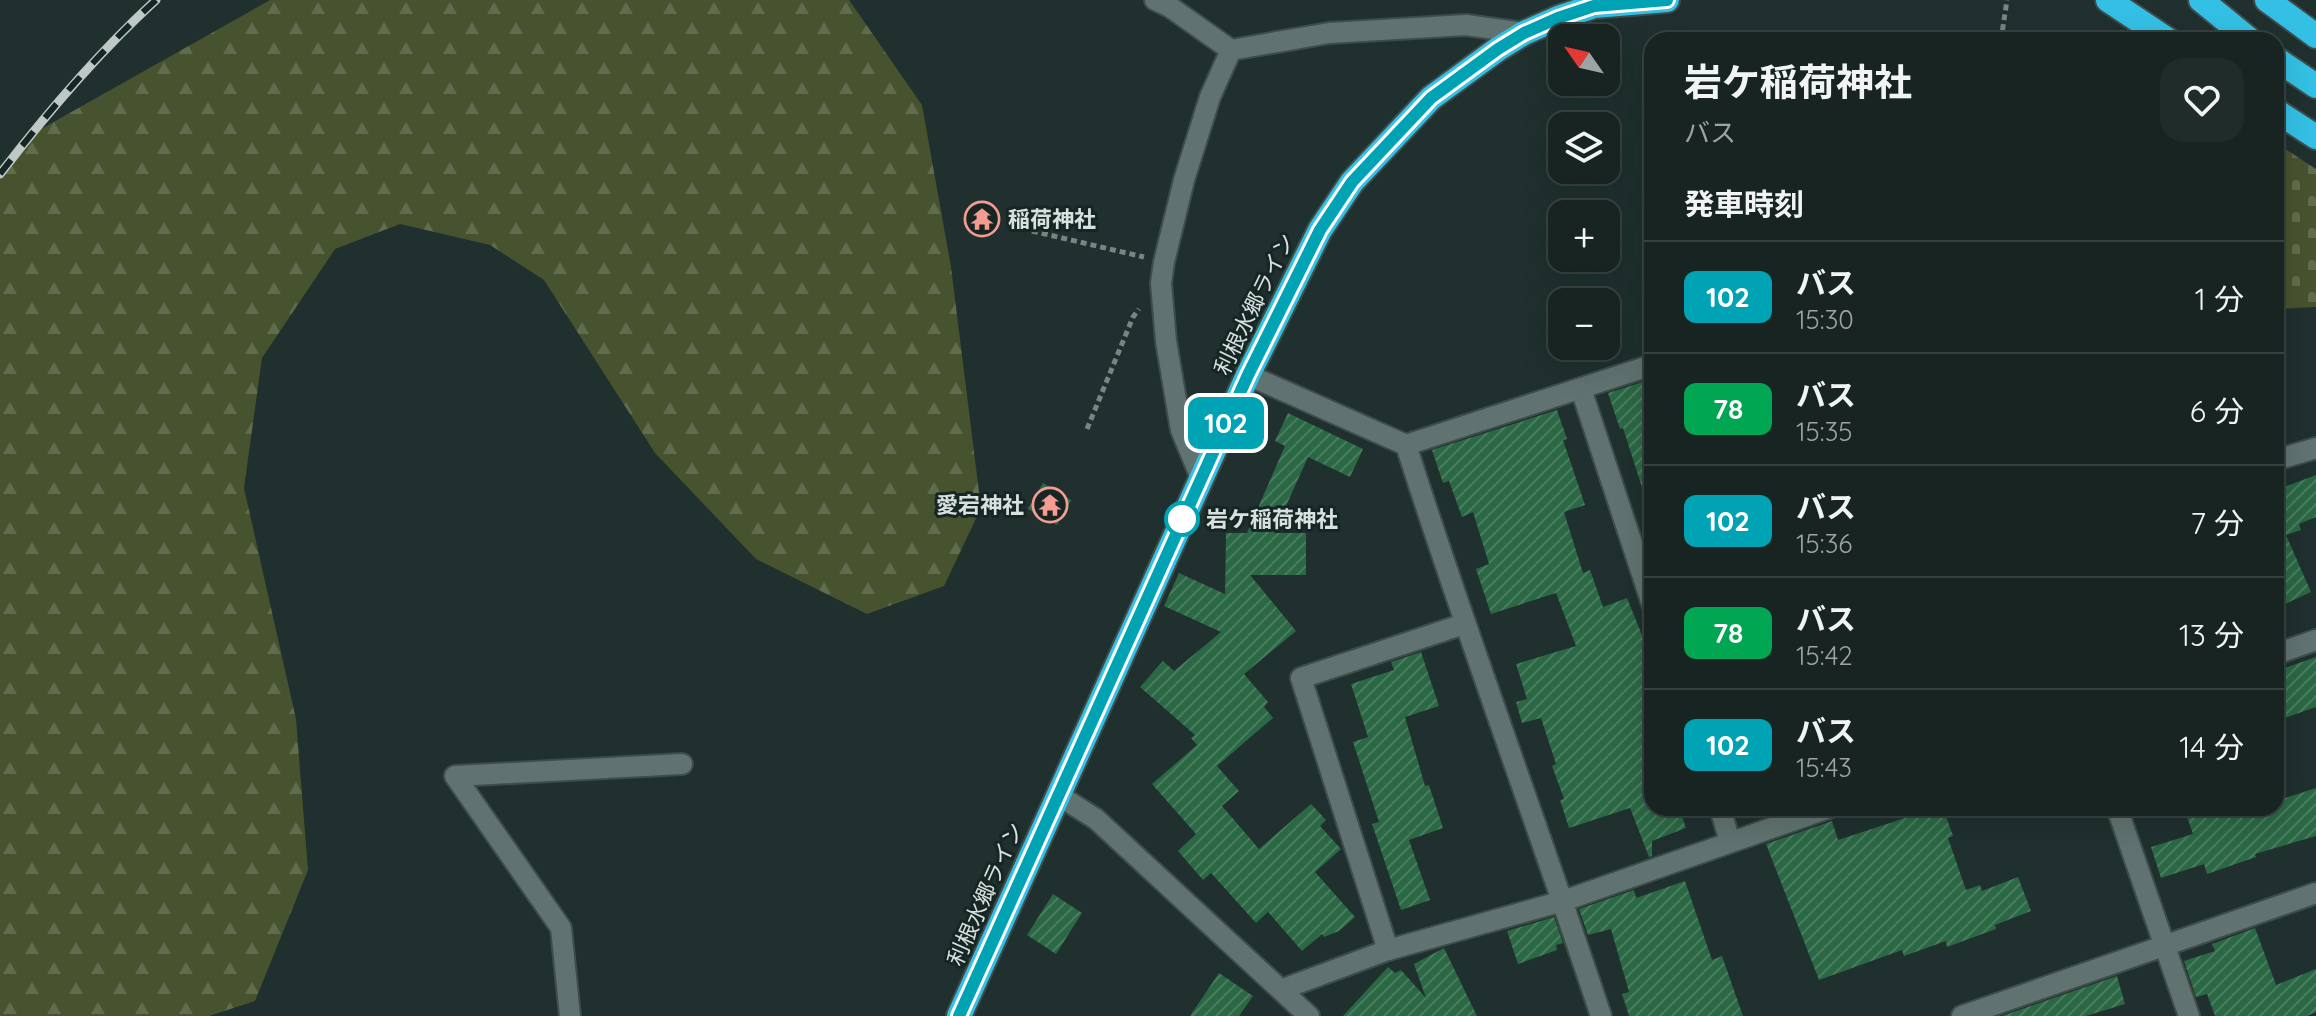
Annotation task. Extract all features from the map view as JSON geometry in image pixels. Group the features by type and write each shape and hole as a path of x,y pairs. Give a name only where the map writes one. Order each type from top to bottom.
{"highway":[{"name":"利根水郷ライン","path":"959,1016 1248,375 1320,230 1352,182 1431,98 1524,33 1594,3 1667,0"},
{"path":"2108,0 2156,32"},
{"path":"2201,0 2240,32"},
{"path":"2267,0 2316,36"},
{"path":"2284,64 2316,86"},
{"path":"2284,116 2316,137"}],"street":[{"path":"1155,0 1231,50 1329,33 1466,25 1524,33"},
{"path":"1201,478 1181,430 1166,341 1161,283 1184,180 1210,97 1231,50"},
{"path":"1248,375 1406,445 1644,368"},
{"path":"1581,389 1644,580"},
{"path":"1406,445 1464,624 1601,1016"},
{"path":"2284,458 2316,448"},
{"path":"1388,950 1301,678 1464,624"},
{"path":"2284,651 2316,640"},
{"path":"570,1016 561,928 455,776 682,764"},
{"path":"1058,795 1096,819 1309,1016"},
{"path":"1722,816 1730,842"},
{"path":"1283,989 1388,950 1563,901 1806,816"},
{"path":"2120,816 2189,1016"},
{"path":"1962,1016 1989,1012 2164,945 2316,893"}],"path":[{"path":"2002,32 2007,0"},
{"path":"1032,231 1164,262"},
{"path":"1087,429 1133,317 1161,283"}],"green space":[{"path":"270,0 849,0 922,105 951,267 981,508 944,586 867,614 756,559 655,453 544,280 490,245 400,224 335,249 262,358 244,488 296,719 308,870 255,1001 209,1016 0,1016 0,166 27,137"},
{"path":"2284,148 2316,169 2316,307 2284,309"}],"building":[{"path":"1644,382 1644,494 1623,428 1620,429 1608,393"},
{"path":"1557,410 1567,439 1563,440 1585,505 1564,512 1583,573 1590,570 1603,607 1627,598 1644,640 1644,816 1682,816 1686,828 1652,841 1652,856 1649,857 1630,808 1569,828 1560,800 1564,799 1552,766 1556,764 1541,718 1522,723 1516,702 1527,699 1516,664 1576,646 1556,593 1491,614 1476,569 1489,564 1473,512 1462,517 1449,481 1443,483 1432,450"},
{"path":"1288,413 1363,449 1350,477 1308,457 1274,533 1306,533 1306,575 1250,575 1296,631 1244,674 1268,702 1264,707 1273,718 1217,766 1239,791 1222,806 1259,849 1311,804 1326,820 1320,826 1341,849 1315,872 1355,917 1339,931 1324,937 1322,934 1302,951 1268,912 1256,923 1211,873 1203,880 1178,851 1196,834 1152,784 1197,745 1191,738 1195,735 1140,687 1163,661 1174,671 1221,632 1164,606 1179,573 1225,594 1226,533 1247,533 1285,446 1275,441"},
{"path":"2316,475 2316,517 2299,524 2301,530 2286,535 2311,592 2284,604 2284,487"},
{"name":"愛宕神社","path":"1043,483 1071,500 1057,525 1028,509"},
{"path":"1421,652 1439,706 1405,717 1425,786 1429,785 1443,828 1409,840 1430,900 1401,910 1372,824 1379,822 1353,742 1368,737 1351,684 1394,670 1391,662"},
{"path":"2316,657 2316,707 2284,718 2284,668"},
{"path":"2316,788 2316,836 2255,854 2256,857 2207,874 2204,864 2161,878 2151,847 2193,834 2187,816 2284,816 2284,798"},
{"path":"1911,816 1946,816 1953,836 1948,838 1966,890 1980,885 1982,891 2018,877 2031,911 1995,925 1996,929 1947,947 1946,941 1904,956 1902,950 1819,980 1766,844 1832,821 1838,840"},
{"path":"1685,881 1712,960 1722,956 1743,1016 1629,1016 1622,994 1629,992 1611,929 1588,935 1579,909 1634,890 1636,898"},
{"path":"1053,894 1082,913 1056,954 1027,935"},
{"path":"1554,917 1563,943 1556,945 1557,950 1518,964 1507,931"},
{"path":"2255,928 2276,985 2316,969 2316,1012 2307,1016 2215,1016 2207,994 2196,997 2184,961 2215,951 2212,944"},
{"path":"1444,948 1477,1016 1343,1016 1388,967 1395,973 1401,970 1426,998 1414,964"},
{"path":"1219,973 1253,996 1239,1016 1190,1016"},
{"path":"2117,976 2125,1004 2086,1016 2002,1016"}],"railway":[{"path":"0,174 74,84 156,0"}],"bus line":[{"name":"102","path":"959,1016 1248,375 1320,230 1352,182 1431,98 1524,33 1594,6 1667,0"}],"place":[{"name":"稲荷神社","path":"982,219"},
{"name":"愛宕神社","path":"1050,505"},
{"name":"岩ケ稲荷神社","path":"1182,519"}]}
